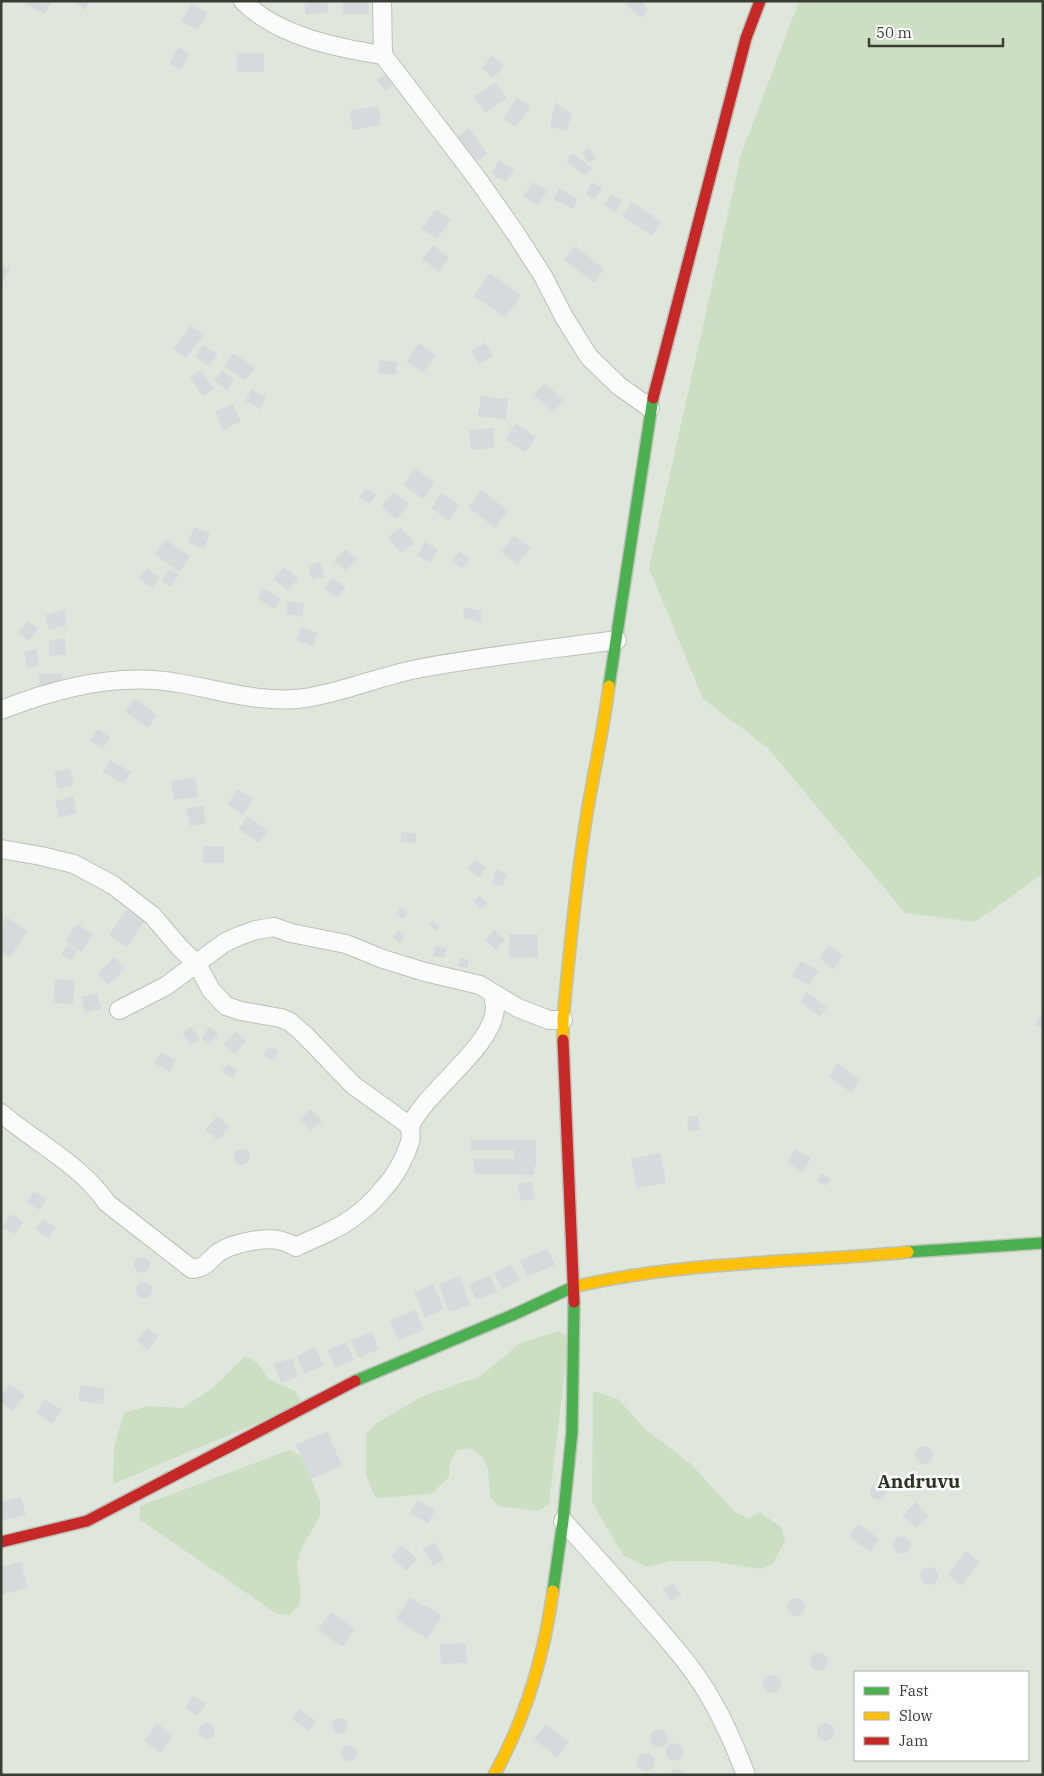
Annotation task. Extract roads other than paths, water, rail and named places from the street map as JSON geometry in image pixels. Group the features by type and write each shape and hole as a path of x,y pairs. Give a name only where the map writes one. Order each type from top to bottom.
{"street":[{"path":"243,1 268,22 298,34 328,44 383,55"},
{"path":"382,1 383,55 479,181 516,234 543,276 564,317 589,357 619,386 650,408"},
{"path":"494,1775 510,1747 524,1714 548,1630 563,1521 572,1432 574,1287 563,1020 575,893 585,823 603,730 650,408 746,38 760,1"},
{"path":"1,710 86,684 147,679 265,700 304,698 340,691 385,676 422,668 617,640"},
{"path":"1,849 74,864 96,875 153,916 180,948 197,964 211,990 226,1006 241,1011 281,1018 290,1022 305,1034 353,1085 410,1126"},
{"path":"118,1010 166,986 224,943 256,930 274,927 291,933 346,944 383,959 425,972 480,985 518,1008 550,1020 563,1020"},
{"path":"1,1113 58,1156 98,1190 107,1203 192,1269 201,1268 221,1251 241,1243 268,1239 281,1240 296,1247 311,1238 333,1230 354,1217 379,1193 396,1172 410,1143 410,1126 427,1101 486,1033 495,1008 493,993"},
{"path":"1,1542 87,1521 364,1376 515,1314 574,1287 675,1269 764,1261 856,1257 1043,1243"},
{"path":"563,1521 611,1572 676,1649 696,1676 711,1698 728,1731 746,1775"}],"district":[{"name":"Andruvu","path":"919,1481"}]}
